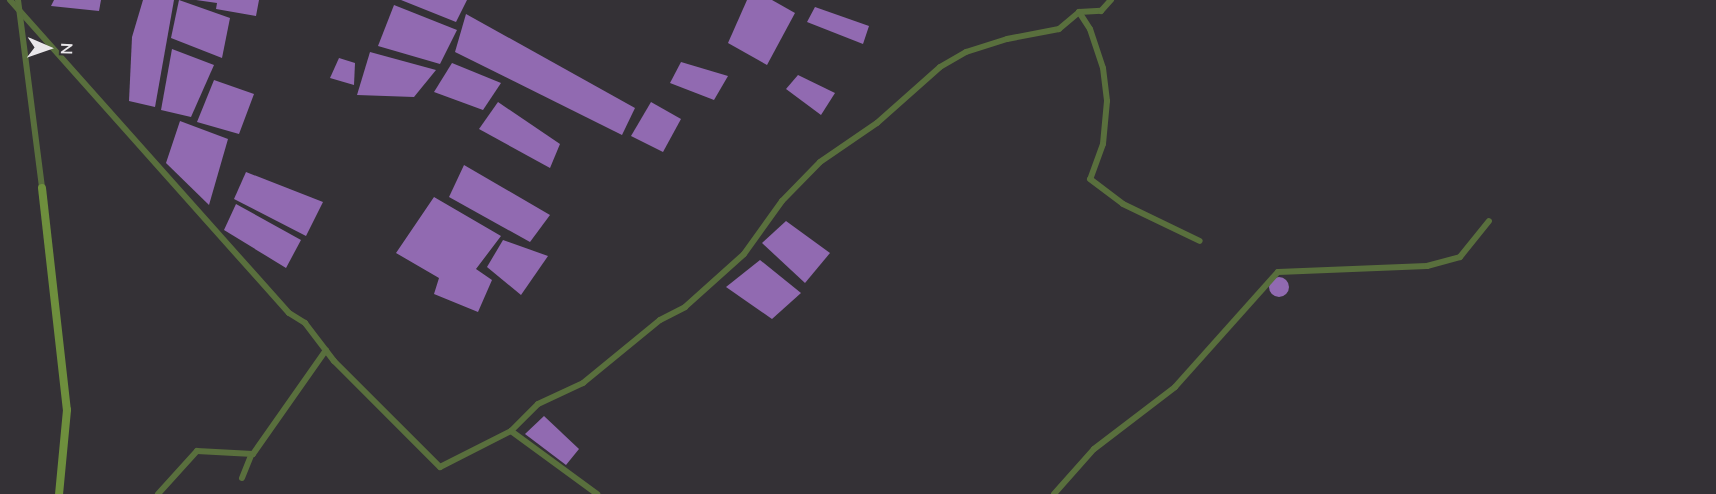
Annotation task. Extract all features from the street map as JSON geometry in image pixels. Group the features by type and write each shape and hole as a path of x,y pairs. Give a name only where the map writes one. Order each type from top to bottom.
{"street":[{"path":"10,0 326,350 440,467 511,431 538,404 582,383 717,280 744,254 782,201 820,162 877,123 924,78 966,52 1059,30 1079,12 1101,11 1111,0"},
{"path":"18,0 67,410 59,494"},
{"path":"1079,12 1090,29 1102,68 1107,101 1103,144 1090,179 1123,204 1200,242"},
{"path":"1054,494 1094,449 1182,380 1278,272 1427,266 1460,257 1489,221"},
{"path":"242,478 251,456 326,350"},
{"path":"511,431 597,494"},
{"path":"158,494 197,451 251,456"}],"shaded area":[{"path":"54,0 101,0 99,11 51,6"},
{"path":"143,0 174,0 155,107 129,101 132,37"},
{"path":"179,0 230,18 222,58 171,38"},
{"path":"196,0 259,0 256,16 216,9 217,3"},
{"path":"401,0 467,0 456,22"},
{"path":"747,0 772,0 795,13 767,65 728,43"},
{"path":"394,5 457,30 440,64 378,46"},
{"path":"815,7 869,26 863,44 807,22"},
{"path":"466,14 635,108 622,135 455,52"},
{"path":"172,49 214,65 191,117 161,110"},
{"path":"370,52 436,70 414,97 357,95"},
{"path":"339,58 355,63 354,85 330,78"},
{"path":"681,62 728,76 714,100 670,83"},
{"path":"452,63 501,83 483,110 434,92"},
{"path":"798,75 835,93 821,115 786,89"},
{"path":"214,80 254,94 239,134 197,122"},
{"path":"498,102 560,144 550,168 479,129"},
{"path":"651,102 681,119 663,152 631,136"},
{"path":"180,121 228,139 209,205 166,163"},
{"path":"464,165 550,215 530,242 449,197"},
{"path":"246,172 323,202 306,236 234,199"},
{"path":"434,197 501,236 476,269 492,280 478,312 434,294 439,278 396,253"},
{"path":"236,204 301,240 286,268 224,230"},
{"path":"786,221 830,253 805,283 762,243"},
{"path":"503,240 548,256 521,295 487,267"},
{"path":"760,260 801,293 772,319 726,287"},
{"path":"1279,277 1286,280 1289,287 1286,294 1279,297 1272,294 1269,287 1272,280"},
{"path":"544,416 579,449 566,465 525,434"}]}
